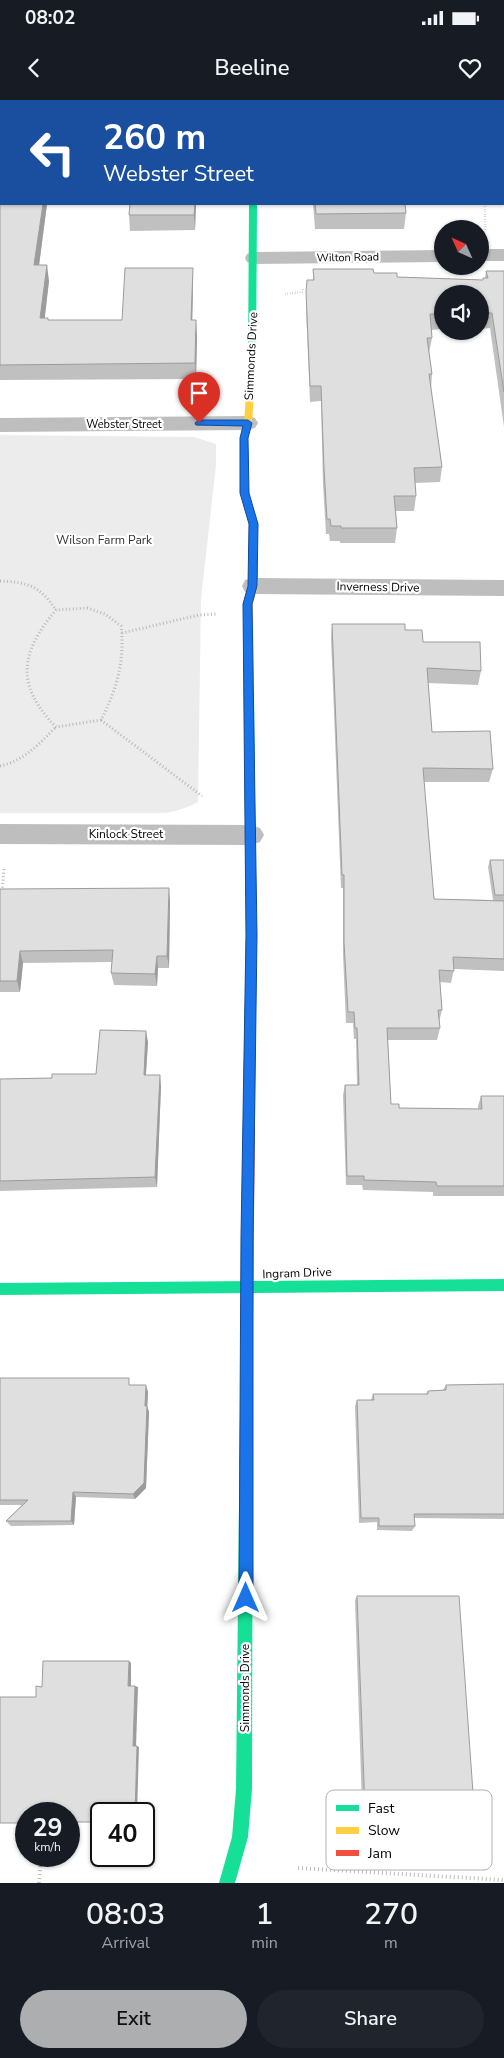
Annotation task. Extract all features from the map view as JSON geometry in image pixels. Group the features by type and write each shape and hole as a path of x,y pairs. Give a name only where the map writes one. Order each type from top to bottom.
{"street":[{"name":"Simmonds Drive","path":"227,1883 234,1867 242,1829 244,1789 251,835 248,604 253,586 253,524 244,493 244,438 248,423 253,354 253,205"},
{"path":"489,255 504,255"},
{"name":"Wilton Road","path":"254,258 434,256"},
{"name":"Webster Street","path":"0,425 248,423"},
{"name":"Inverness Drive","path":"253,586 504,588"},
{"name":"Kinlock Street","path":"0,834 251,835"},
{"name":"Ingram Drive","path":"0,1289 247,1288 362,1285 504,1286"}],"path":[{"path":"285,294 303,292 303,288"},
{"path":"0,581 32,584 47,594 56,610"},
{"path":"56,727 39,708 28,690 26,669 32,642 43,624 56,610 87,608 105,614 121,626 124,651 121,672 113,697 101,720"},
{"path":"122,633 199,615 216,614"},
{"path":"0,766 11,765 26,756 56,727 101,720 202,796"},
{"path":"1,899 4,868"},
{"path":"39,1883 40,1867"},
{"path":"298,1868 326,1870"},
{"path":"332,1870 504,1880"}],"green space":[{"name":"Wilson Farm Park","path":"0,435 194,437 216,444 216,465 201,599 198,802 182,809 165,813 0,813"}],"building":[{"path":"0,205 43,205 34,265 47,265 40,318 48,318 48,320 122,320 125,268 193,268 191,320 196,320 195,363 0,365"},
{"path":"130,205 195,205 194,215 129,215"},
{"path":"315,205 405,205 406,213 316,214"},
{"path":"313,269 373,269 374,273 397,273 397,277 483,280 483,278 488,278 489,271 504,271 504,392 492,313 489,313 489,285 434,285 434,314 430,314 432,338 427,338 432,374 429,374 442,467 414,468 416,496 394,496 397,528 341,528 341,526 331,526 330,519 327,519 321,386 310,386 306,292 307,280 314,280"},
{"path":"332,624 405,624 405,630 422,630 423,642 480,642 481,671 427,668 432,732 490,731 493,769 423,768 434,899 504,901 504,959 453,957 454,971 439,970 442,1010 438,1010 440,1028 387,1028 391,1104 399,1104 399,1108 482,1109 481,1096 504,1096 504,1186 437,1186 436,1182 364,1180 364,1176 347,1176 345,1085 359,1085 357,1028 355,1028 354,1012 348,1012 344,942 344,875 342,875"},
{"path":"490,860 504,860 504,895 495,895"},
{"path":"169,888 167,956 157,956 155,974 111,973 113,950 20,951 17,981 0,981 0,889"},
{"path":"100,1030 146,1031 144,1075 160,1075 155,1177 0,1181 0,1079 52,1078 52,1074 96,1074"},
{"path":"0,1378 129,1378 129,1385 146,1385 144,1483 133,1494 73,1492 71,1521 6,1521 28,1500 0,1500"},
{"path":"504,1384 504,1514 414,1514 415,1526 379,1526 379,1518 361,1518 357,1400 374,1400 373,1394 428,1394 428,1391 446,1390 446,1385"},
{"path":"357,1596 459,1596 473,1790 364,1790"},
{"path":"43,1661 129,1661 128,1686 135,1686 133,1746 137,1746 135,1802 90,1802 90,1822 80,1822 80,1802 15,1802 15,1823 0,1823 0,1697 36,1697 36,1686 42,1687"}],"traffic: fast":[{"path":"252,364 253,205"},
{"path":"249,690 251,935 249,1120"},
{"path":"0,1289 504,1285"},
{"path":"227,1883 240,1837 244,1789 247,1317"}],"traffic: slow":[{"path":"249,690 248,603 253,586 253,524 244,493 244,438 248,423 252,364"}],"traffic: jam":[{"path":"247,1317 249,1120"}],"route":[{"path":"199,423 248,423 244,438 244,493 253,524 253,586 248,604 251,1011 247,1237 246,1598"}]}
